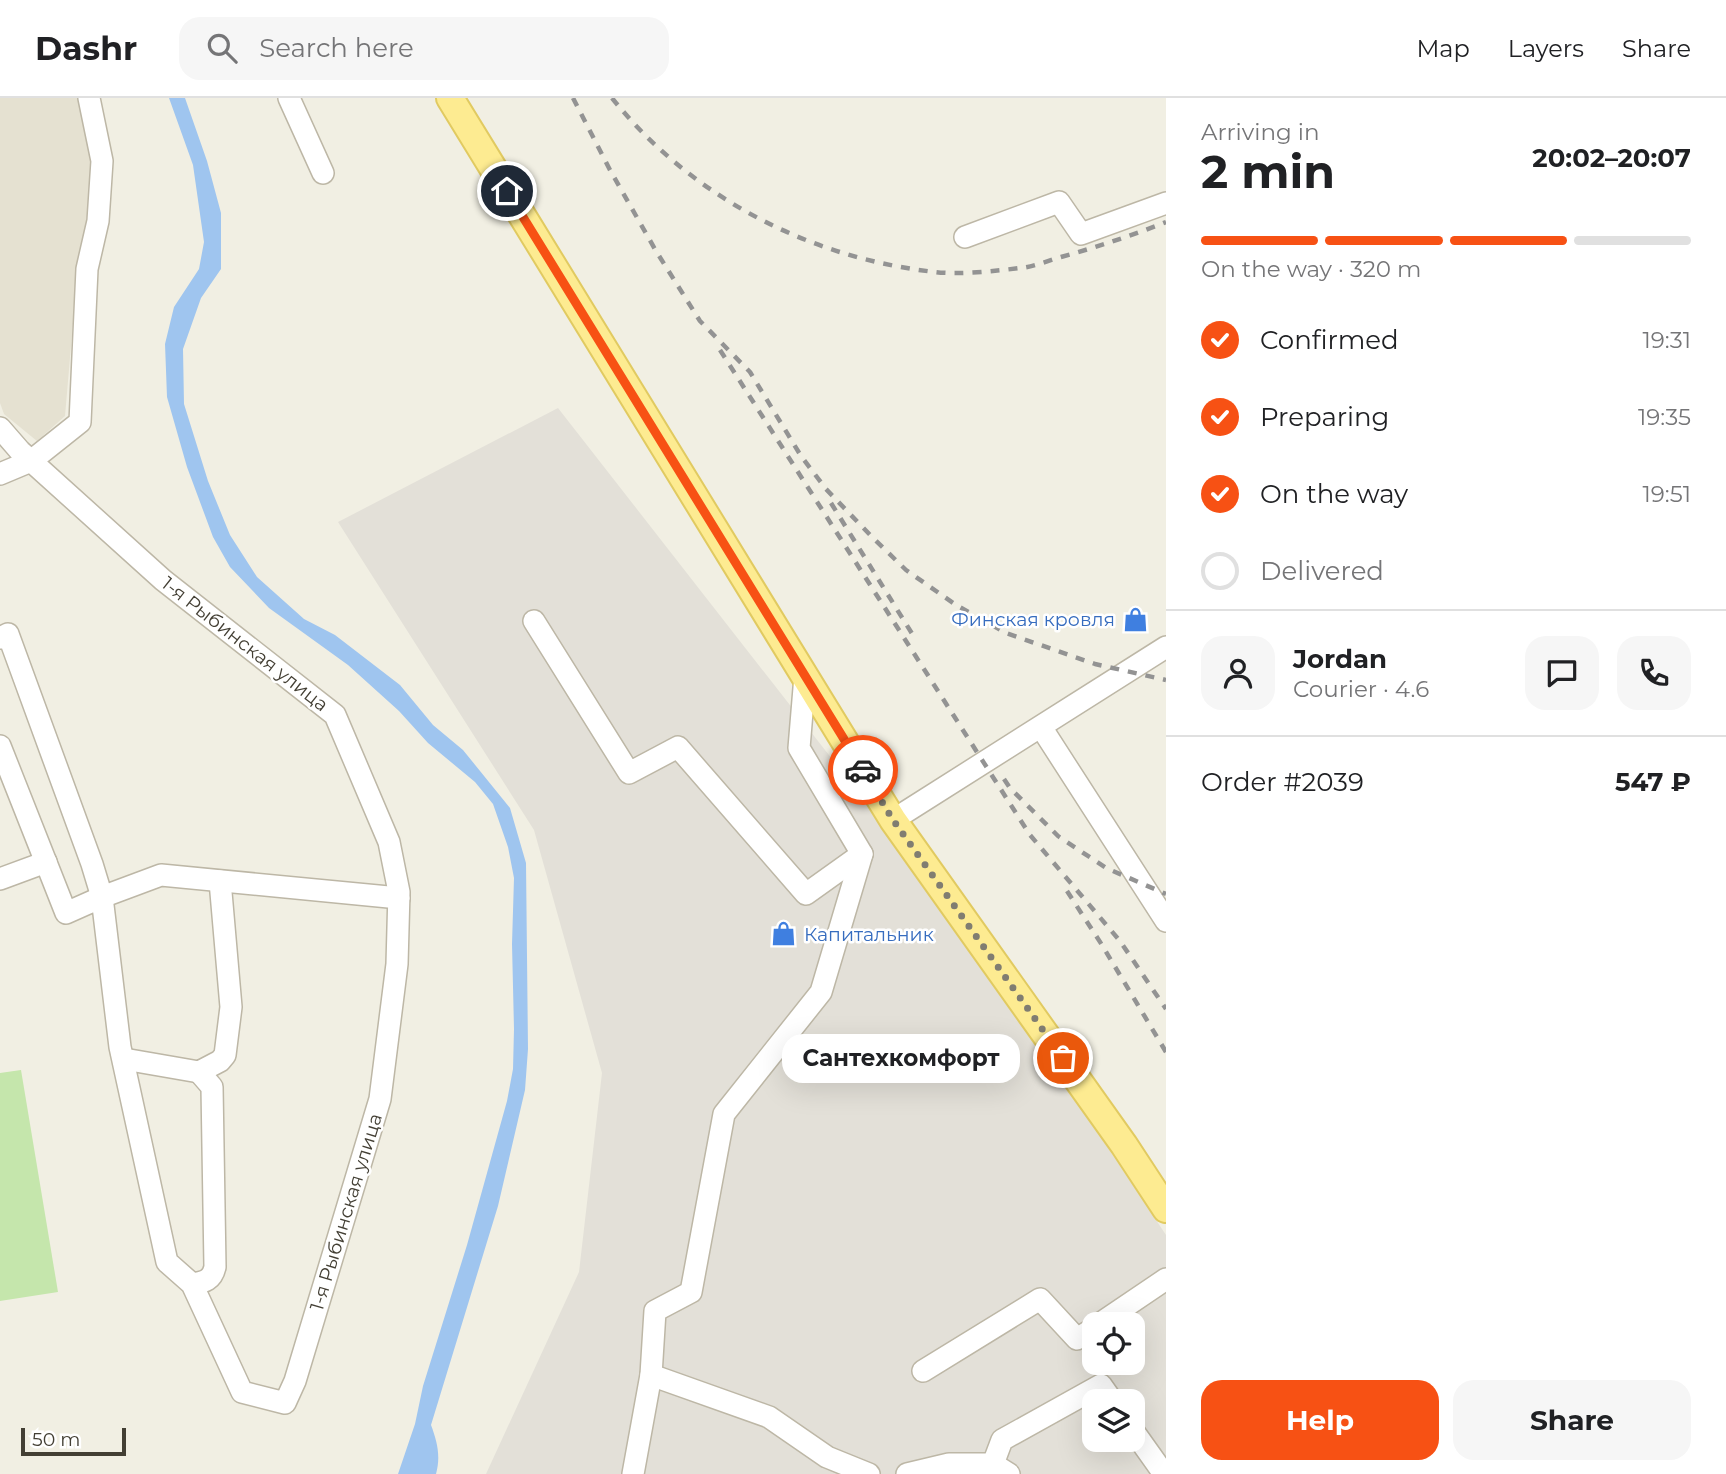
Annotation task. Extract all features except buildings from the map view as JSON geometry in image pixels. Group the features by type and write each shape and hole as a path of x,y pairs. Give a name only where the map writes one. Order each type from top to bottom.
{"main road":[{"path":"450,98 893,820 1124,1145 1166,1209"}],"street":[{"path":"0,474 31,461 80,422 87,269 99,221 102,161 89,98"},
{"path":"289,98 323,173"},
{"path":"965,237 1059,202 1081,234 1166,203"},
{"name":"1-я Рыбинская улица","path":"0,428 31,461 163,580 335,715 389,842 399,898 397,964 380,1099 295,1381 285,1403 242,1392 192,1284"},
{"path":"534,621 629,774 678,747 806,894 862,855"},
{"path":"0,638 8,634 102,897 120,1047 167,1262 192,1284 204,1282 213,1275 215,1267 212,1087 199,1072"},
{"path":"893,820 1166,647"},
{"path":"633,1474 651,1374 654,1311 691,1292 724,1114 821,992 862,855 799,748 805,676"},
{"path":"1041,727 1166,921"},
{"path":"0,746 8,787 46,862 66,913 161,876 399,898"},
{"path":"0,879 46,862"},
{"path":"124,1059 199,1072 220,1061 225,1055 231,1007 220,881"},
{"path":"1117,1312 1166,1279"},
{"path":"923,1371 1040,1299 1077,1339 1082,1336"},
{"path":"651,1374 769,1417 827,1457 869,1474"},
{"path":"907,1474 949,1464 1001,1469 1002,1440 1082,1396"},
{"path":"1145,1447 1164,1474"}],"shaded area":[{"path":"0,98 80,98 94,178 78,265 65,416 37,441 4,414 0,403"},
{"path":"558,408 889,832 1000,986 1166,1235 1166,1474 486,1474 579,1272 602,1073 534,830 338,522"}],"green space":[{"path":"21,1070 58,1292 0,1301 0,1073"}],"water":[{"path":"169,98 185,98 207,161 221,213 221,269 201,298 183,349 184,404 208,481 230,535 257,577 304,619 335,635 400,685 433,725 463,750 510,808 526,863 528,1049 525,1090 498,1206 431,1425 438,1449 436,1474 398,1474 467,1245 507,1101 513,1069 514,878 508,847 493,804 475,782 428,743 399,711 348,665 269,608 230,567 213,537 187,467 167,397 165,344 174,307 199,269 204,242 193,165"}],"railway":[{"path":"573,98 656,251 700,321 750,372 801,456 826,489 873,538 906,570 956,605 1006,633 1095,664 1166,680"},
{"path":"612,98 643,133 678,165 716,193 756,217 798,237 842,253 888,265 955,273 1025,267 1101,245 1166,222"},
{"path":"720,350 1030,835 1120,941 1166,1009"},
{"path":"831,503 916,640"},
{"path":"1004,779 1058,836 1106,868 1166,894"},
{"path":"1067,891 1166,1052"}],"way so far":[{"path":"863,770 893,820 1063,1058"}],"place":[{"name":"Финская кровля","path":"1135,619"},
{"name":"Капитальник","path":"784,934"},
{"name":"Сантехкомфорт","path":"1063,1058"}],"route":[{"path":"507,191 863,770"}]}
